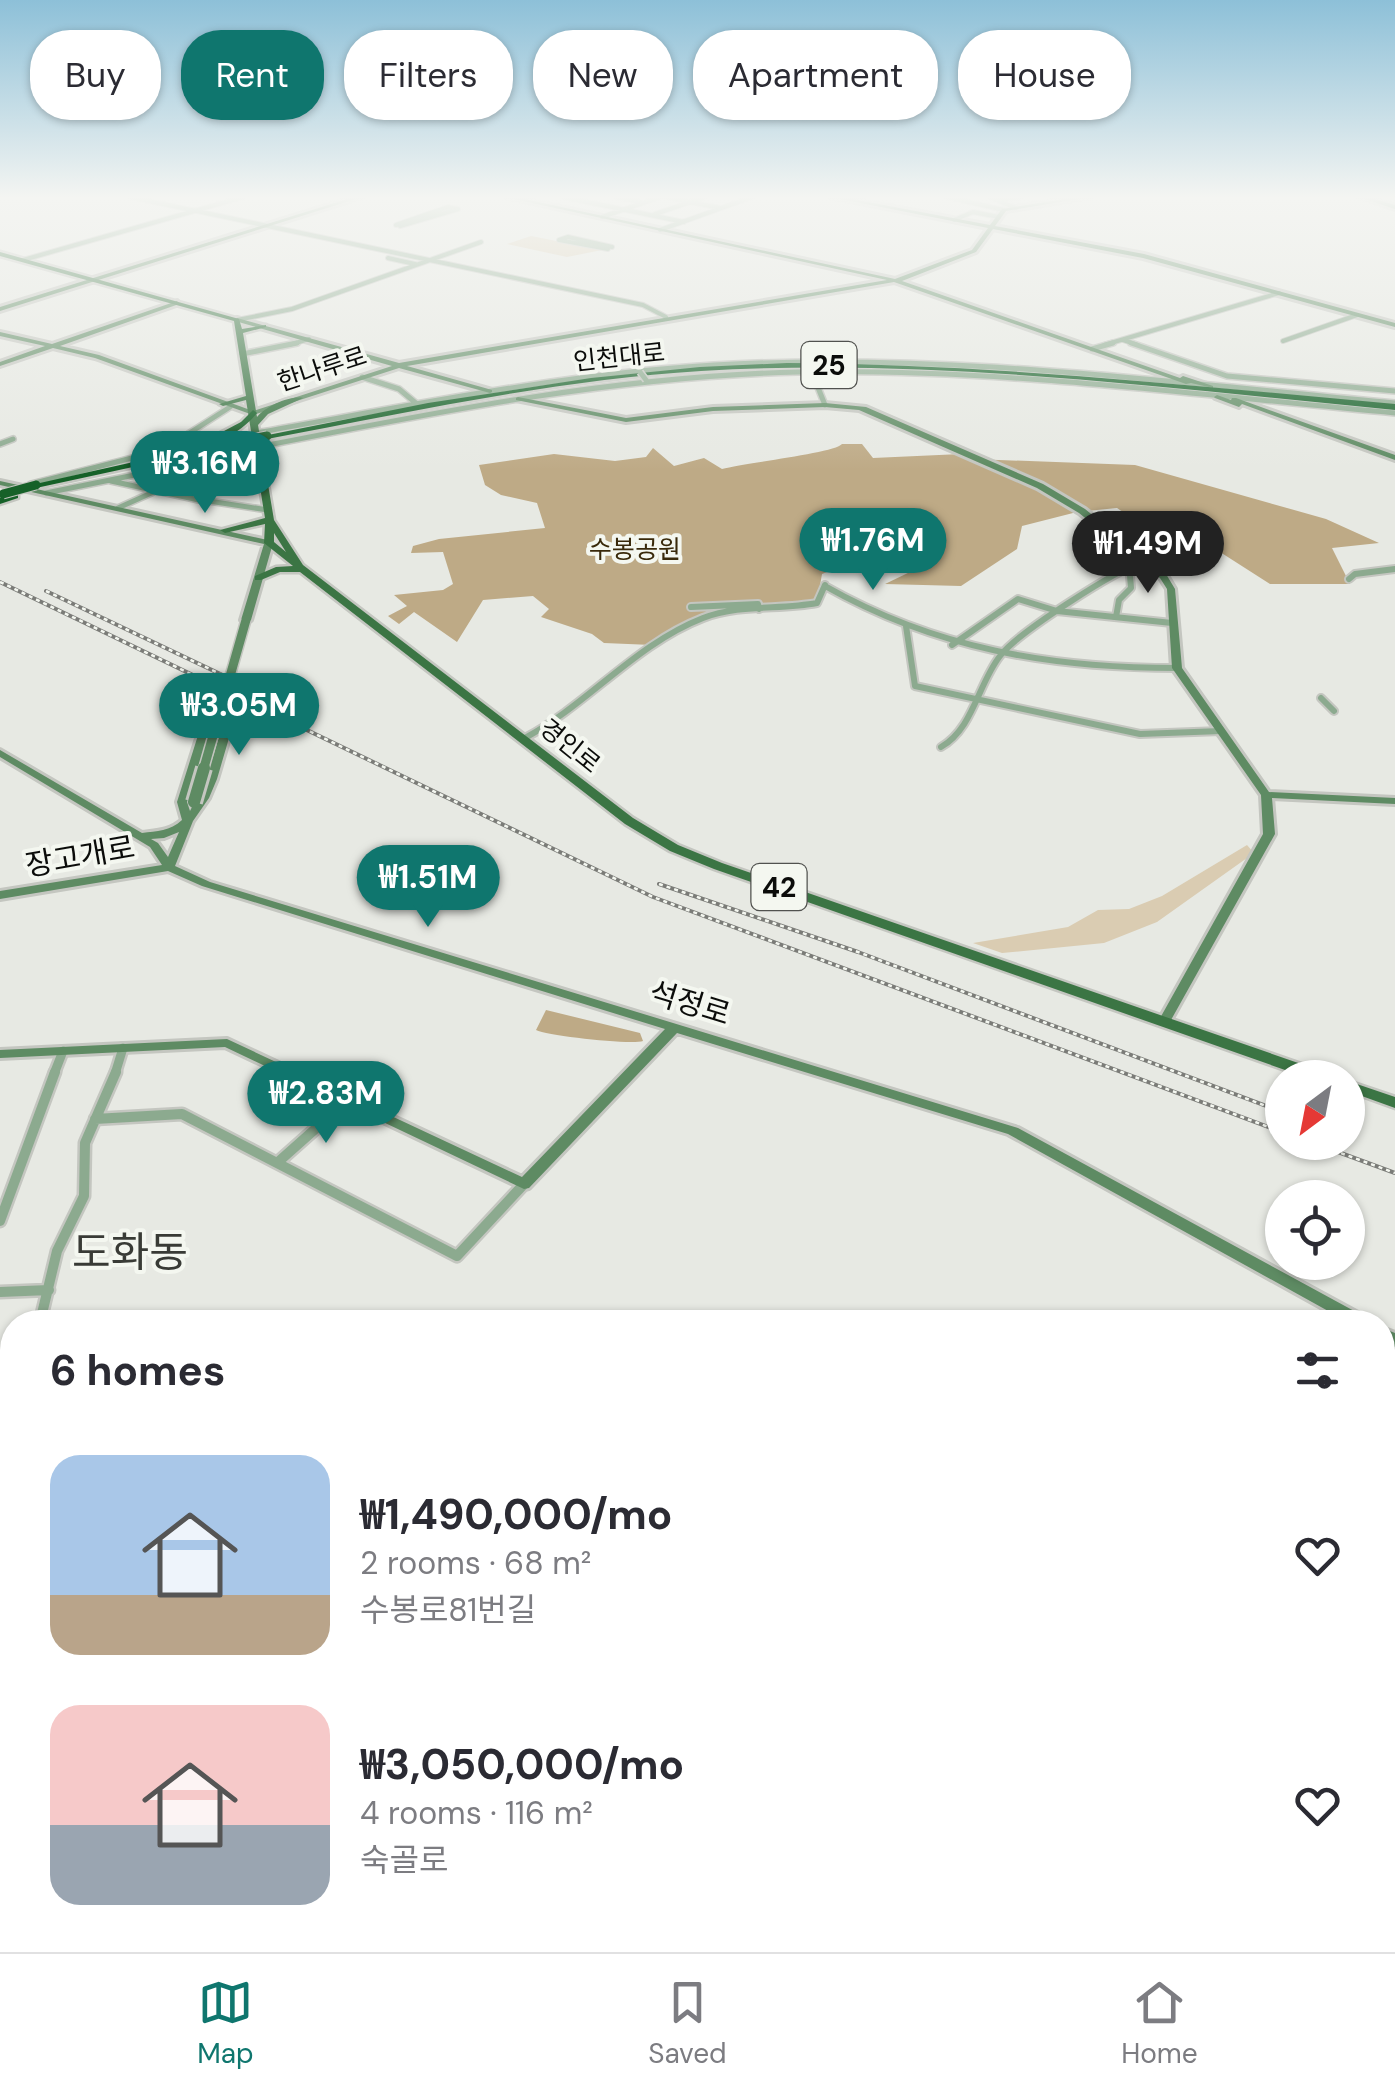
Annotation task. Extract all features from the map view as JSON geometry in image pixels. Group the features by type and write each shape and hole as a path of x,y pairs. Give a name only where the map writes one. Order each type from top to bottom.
{"highway":[{"name":"인천대로","path":"6,493 236,444 259,432 588,380 807,365 980,371 1367,403 1393,410"},
{"name":"인천대로","path":"259,432 521,393 744,370 977,374 1393,410"},
{"path":"91,474 220,438 244,424 259,432"},
{"path":"91,474 217,458 260,470"}],"main road":[{"path":"0,309 67,288"},
{"path":"123,288 490,391"},
{"name":"한나루로","path":"299,398 400,365 852,288"},
{"path":"918,288 1211,387"},
{"path":"1258,288 1395,326"},
{"path":"0,364 177,303"},
{"path":"169,867 188,822 269,543 259,432 238,320"},
{"path":"238,332 264,326"},
{"path":"0,334 62,345 227,406 259,432"},
{"path":"1118,358 1186,384"},
{"path":"227,406 250,396"},
{"path":"1217,397 1318,430"},
{"path":"259,432 264,412 299,398"},
{"path":"518,399 626,420 713,410 825,405 859,408 1082,511 1144,562 1172,589 1177,668 1266,795 1269,834 1164,1020"},
{"path":"1240,399 1395,458"},
{"path":"43,488 269,543"},
{"path":"225,530 269,515"},
{"path":"269,515 301,569"},
{"name":"경인로","path":"269,543 629,821 674,848 1275,1060"},
{"path":"258,578 279,569 301,569"},
{"path":"188,822 182,802 216,694"},
{"path":"139,836 173,834 205,802 230,721 242,705"},
{"path":"208,721 230,721"},
{"name":"석정로","path":"0,753 154,845 169,867 206,884 1042,1143 1341,1310"},
{"path":"1266,795 1395,802"},
{"name":"장고개로","path":"0,895 169,867"},
{"path":"0,1054 227,1042 524,1184 674,1028"},
{"path":"1365,1092 1395,1103"}],"street":[{"path":"238,320 292,309 350,288"},
{"path":"563,288 643,305 666,317"},
{"path":"1092,349 1279,294"},
{"path":"1283,341 1357,315"},
{"path":"242,354 271,351 309,338"},
{"path":"1123,340 1227,376 1395,391"},
{"path":"259,432 490,391 640,372 852,362 1186,384 1367,403"},
{"path":"640,372 647,381"},
{"path":"259,432 714,375 870,372 1393,410"},
{"path":"362,377 399,389 417,404"},
{"path":"818,385 825,405"},
{"path":"6,493 162,450 227,406"},
{"path":"0,444 13,439"},
{"path":"118,508 217,463"},
{"path":"43,488 217,463 260,470"},
{"path":"105,479 269,515"},
{"path":"199,500 219,486"},
{"path":"941,747 956,739 1001,654 1057,610 1129,564 1144,562"},
{"path":"1116,617 1119,600 1131,588 1129,564"},
{"path":"1349,579 1355,574 1395,569"},
{"path":"525,738 571,714 603,682 670,634 705,617 818,603 825,583 951,646 1108,670 1177,668"},
{"path":"951,646 1018,599 1057,610 1172,623"},
{"path":"691,607 735,602 758,604 759,608"},
{"path":"906,626 915,686 1140,734 1221,731"},
{"path":"1321,698 1334,710"},
{"path":"43,1310 57,1251 82,1204 84,1143 114,1079 123,1048"},
{"path":"0,1221 63,1051"},
{"path":"277,1163 349,1099"},
{"path":"95,1119 180,1113 457,1256 524,1184"},
{"path":"0,1292 49,1290"}],"shaded area":[{"path":"1247,845 1254,853 1157,922 1104,943 1002,953 973,943 1068,927 1098,910 1129,909 1162,896"}],"green space":[{"name":"수봉공원","path":"842,444 862,444 873,458 961,454 973,459 1135,465 1326,519 1379,543 1332,548 1350,584 1270,584 1220,552 1170,544 1117,508 1077,512 1022,526 1017,549 961,586 885,584 912,571 890,561 856,562 822,574 817,603 705,617 652,645 604,643 592,634 541,617 549,609 533,596 483,600 457,642 414,612 399,624 388,616 407,606 394,595 443,590 453,584 443,552 411,553 413,546 439,539 545,528 537,503 501,495 485,485 479,465 554,454 615,461 646,457 653,448 674,466 704,458 722,469"},
{"path":"546,1010 640,1033 643,1041 590,1039 536,1030"}],"railway":[{"path":"0,582 653,897 1265,1126"},
{"path":"46,591 258,692"},
{"path":"659,884 858,952 1265,1106"},
{"path":"1360,1160 1395,1173"}],"district":[{"name":"도화동","path":"130,1252"}]}
